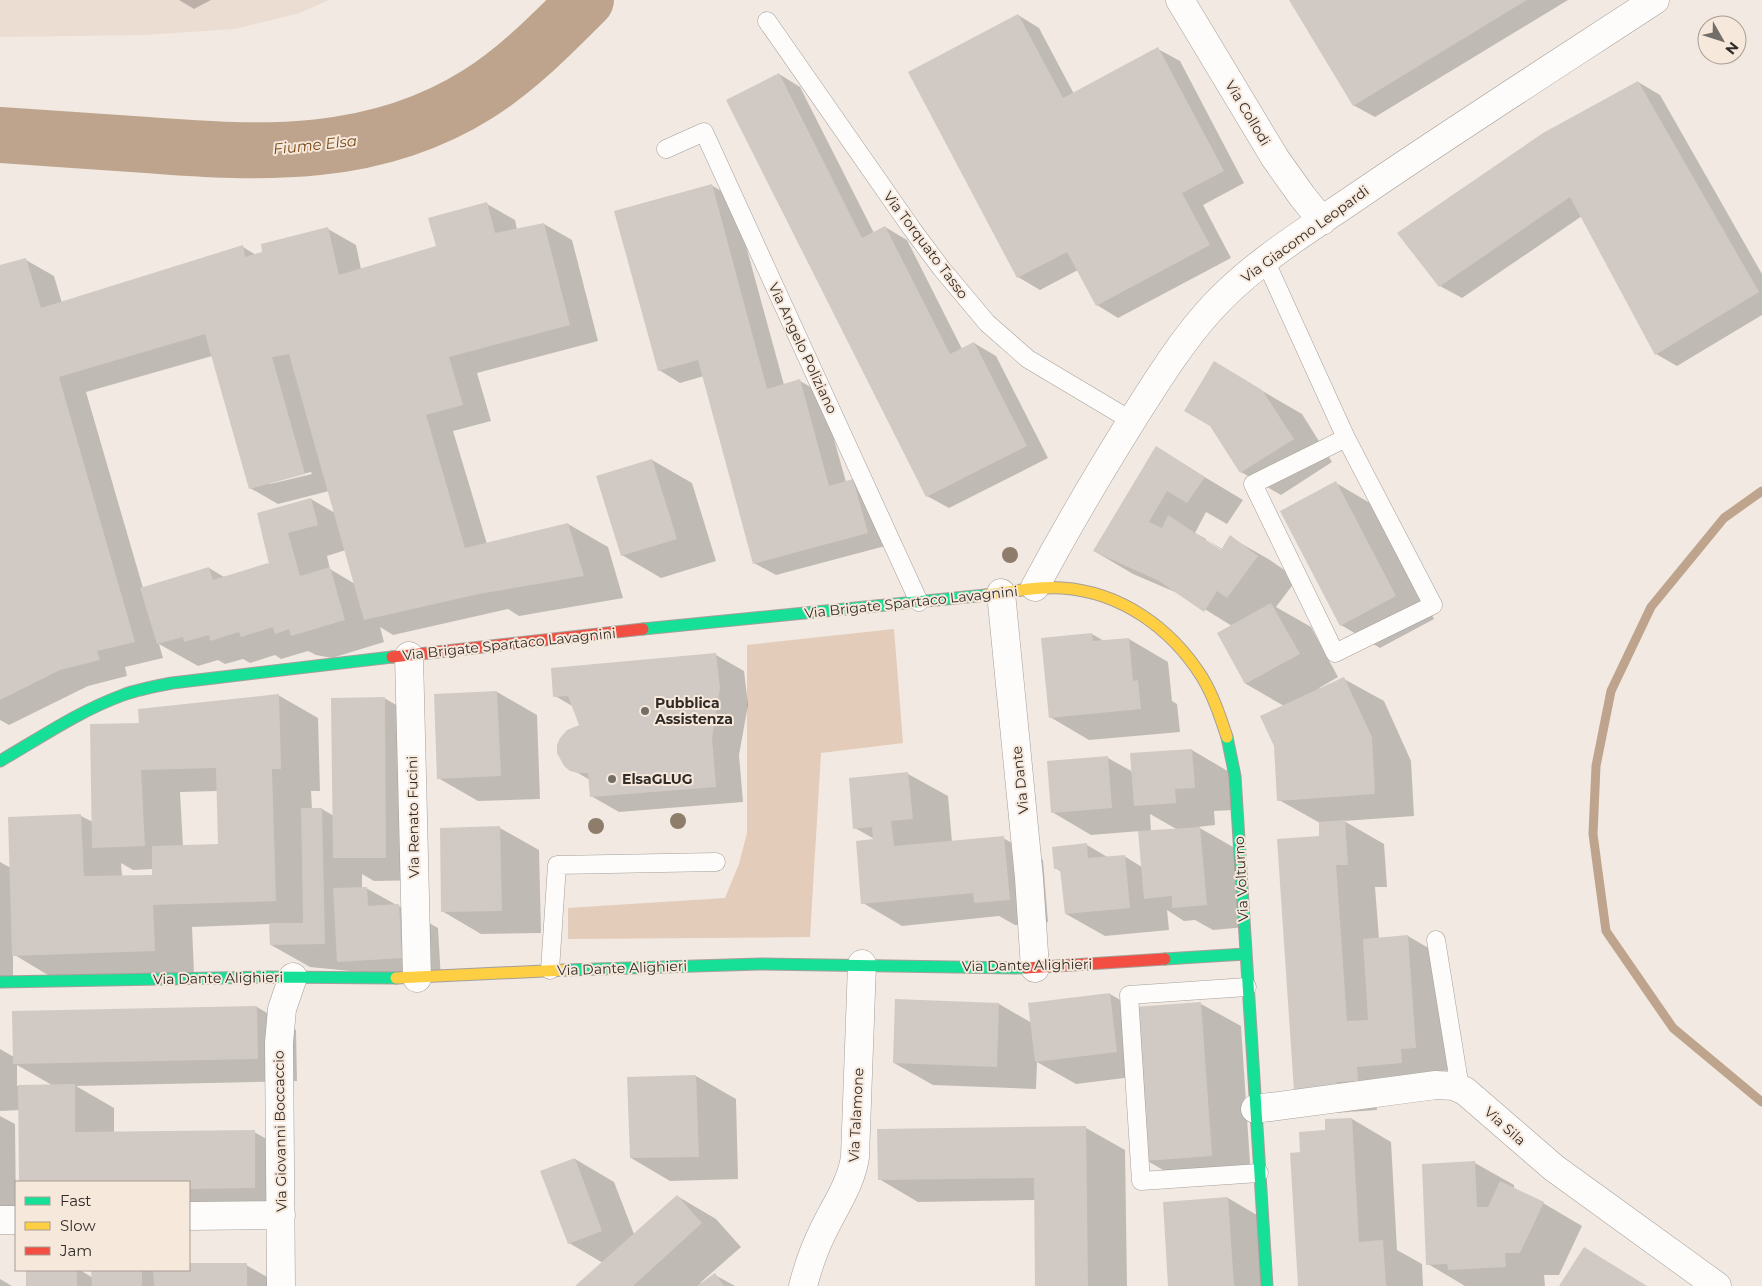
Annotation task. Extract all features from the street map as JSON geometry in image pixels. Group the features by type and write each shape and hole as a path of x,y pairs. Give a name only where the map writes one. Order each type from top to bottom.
{"street":[{"name":"Via Collodi","path":"1180,0 1291,183 1322,220"},
{"name":"Via Giacomo Leopardi","path":"1035,587 1078,509 1180,348 1209,311 1234,285 1265,260 1322,220 1654,0"},
{"name":"Via Brigate Spartaco Lavagnini","path":"0,760 97,706 122,695 181,682 515,642 919,602 1001,593 1035,587"},
{"name":"Via Volturno","path":"1035,587 1068,588 1110,598 1149,619 1168,634 1193,662 1208,684 1223,718 1233,762 1267,1286"},
{"name":"Via Dante","path":"1001,593 1028,869 1035,968"},
{"name":"Via Renato Fucini","path":"409,656 417,978"},
{"name":"Via Dante Alighieri","path":"0,982 293,977 417,978 550,970 760,964 1035,968 1244,954"},
{"name":"Via Talamone","path":"803,1286 816,1244 846,1187 853,1168 855,1157 862,964"},
{"name":"Via Giovanni Boccaccio","path":"281,1286 280,1030 282,1009 293,977"},
{"path":"1255,1109 1436,1085 1460,1088"},
{"name":"Via Sila","path":"1460,1088 1554,1168 1717,1286"},
{"path":"190,1216 281,1215"},
{"path":"0,1220 15,1220"}],"lane":[{"name":"Via Torquato Tasso","path":"767,22 912,230 987,323 1028,359 1132,421"},
{"name":"Via Angelo Poliziano","path":"666,149 704,132 919,602"},
{"path":"1265,260 1346,438 1433,605 1335,653 1253,484 1346,438"},
{"path":"550,970 557,865 716,862"},
{"path":"1436,940 1460,1088"},
{"path":"1247,987 1129,995 1141,1181 1259,1173"}],"shaded area":[{"path":"0,0 329,0 300,13 235,29 145,35 0,37"},
{"path":"894,629 903,743 821,753 810,937 568,939 568,908 725,898 739,864 747,833 747,645"}],"building":[{"path":"1289,0 1527,0 1353,106"},
{"path":"1018,14 1063,98 1158,47 1224,171 1182,193 1210,245 1096,306 1067,252 1017,278 908,72"},
{"path":"779,73 862,238 885,226 950,354 974,342 1027,446 926,497 726,100"},
{"path":"1638,81 1759,292 1655,355 1570,197 1439,287 1397,233 1543,133"},
{"path":"712,184 767,389 800,379 829,486 853,479 868,533 753,564 698,360 658,371 614,211"},
{"path":"487,202 495,233 544,223 570,325 449,357 463,405 426,415 465,548 568,523 584,576 479,594 364,620 289,354 272,357 305,474 249,489 205,334 59,377 135,642 97,651 100,660 60,670 0,700 0,265 26,258 41,308 243,245 245,257 262,252 261,244 328,227 339,275 436,246 428,218"},
{"path":"1214,361 1262,390 1294,439 1240,473 1210,426 1184,411"},
{"path":"1156,446 1205,477 1187,503 1167,491 1149,522 1162,528 1168,515 1221,550 1230,535 1258,556 1227,598 1217,591 1204,612 1159,581 1093,551"},
{"path":"652,459 677,539 621,556 596,476"},
{"path":"1336,481 1396,596 1340,626 1280,511"},
{"path":"311,498 318,525 288,533 300,576 330,567 345,620 291,636 289,629 275,634 273,627 241,637 239,632 210,641 209,635 184,642 183,637 157,644 140,588 209,567 213,580 268,563 270,568 257,513"},
{"path":"1271,603 1300,654 1245,684 1217,633"},
{"path":"1092,633 1093,641 1129,638 1133,681 1138,680 1141,709 1049,718 1041,638"},
{"name":"Pubblica Assistenza","path":"716,653 720,688 712,738 716,787 590,797 588,773 570,771 564,766 557,753 557,745 560,738 567,730 579,725 568,696 553,697 551,668"},
{"path":"1344,677 1372,737 1375,794 1277,801 1274,746 1260,716"},
{"path":"497,691 501,776 437,779 434,694"},
{"path":"279,694 281,769 272,769 276,901 153,905 155,951 12,956 8,817 81,814 84,876 152,875 152,846 218,844 216,768 141,770 145,846 92,848 90,724 139,723 138,709"},
{"path":"385,697 386,858 333,858 331,698"},
{"path":"1192,749 1195,788 1175,789 1176,803 1134,806 1130,753"},
{"path":"1108,756 1112,808 1051,813 1047,761"},
{"path":"908,772 913,819 891,821 894,846 1004,836 1010,900 974,903 973,893 861,904 856,841 873,839 872,827 853,829 849,778"},
{"path":"301,808 322,808 325,944 270,945 269,923 303,923"},
{"path":"1345,820 1348,865 1336,865 1347,1021 1368,1020 1363,939 1408,935 1416,1048 1401,1049 1402,1063 1357,1067 1358,1081 1337,1082 1338,1088 1294,1091 1277,839 1319,836 1319,822"},
{"path":"500,826 502,911 441,912 440,828"},
{"path":"1200,827 1207,905 1172,908 1172,896 1144,899 1138,831"},
{"path":"1087,843 1088,858 1125,855 1130,908 1065,914 1060,869 1054,869 1052,847"},
{"path":"367,887 368,906 399,904 402,958 337,962 333,888"},
{"path":"1110,993 1117,1052 1035,1062 1028,1003"},
{"path":"895,999 999,1003 997,1067 893,1063"},
{"path":"1201,1002 1212,1156 1144,1161 1134,1007"},
{"path":"257,1006 258,1059 13,1064 12,1011"},
{"path":"696,1075 699,1157 630,1158 627,1077"},
{"path":"75,1084 75,1132 255,1130 255,1188 190,1189 190,1181 19,1181 18,1085"},
{"path":"1352,1118 1359,1242 1383,1240 1386,1286 1298,1286 1290,1153 1300,1152 1299,1132 1325,1130 1325,1119"},
{"path":"1086,1126 1088,1286 1035,1286 1034,1178 878,1180 877,1129"},
{"path":"575,1158 602,1231 568,1244 540,1171"},
{"path":"1475,1161 1477,1207 1488,1207 1500,1181 1544,1202 1520,1253 1505,1253 1506,1267 1448,1270 1447,1264 1426,1265 1422,1164"},
{"path":"677,1195 702,1223 633,1286 575,1286"},
{"path":"1228,1197 1234,1286 1168,1286 1163,1202"},
{"path":"1584,1247 1647,1286 1559,1286"},
{"path":"190,1263 247,1263 247,1286 154,1286 153,1271 190,1271"},
{"path":"26,1271 77,1271 77,1286 26,1286"},
{"path":"91,1271 142,1271 142,1286 92,1286"},
{"path":"715,1273 724,1286 697,1286"}],"waterway":[{"name":"Fiume Elsa","path":"0,135 233,150 276,150 359,141 399,131 439,115 478,94 521,62 586,0"},
{"path":"1762,491 1724,518 1651,607 1611,691 1596,766 1593,834 1606,931 1673,1028 1762,1102"}],"traffic: fast":[{"path":"643,629 986,595"},
{"path":"0,761 91,709 141,689 172,683 392,657"},
{"path":"1227,737 1235,776 1267,1286"},
{"path":"1165,959 1245,954"},
{"path":"565,970 760,964 1026,968"},
{"path":"0,982 267,977 396,978"}],"traffic: slow":[{"path":"986,595 1034,589 1062,588 1084,591 1124,605 1160,628 1190,659 1213,698 1227,737"},
{"path":"396,978 565,970"}],"traffic: jam":[{"path":"392,657 643,629"},
{"path":"1026,968 1165,959"}],"place":[{"name":"Pubblica Assistenza","path":"645,711"},
{"name":"ElsaGLUG","path":"612,779"}]}
